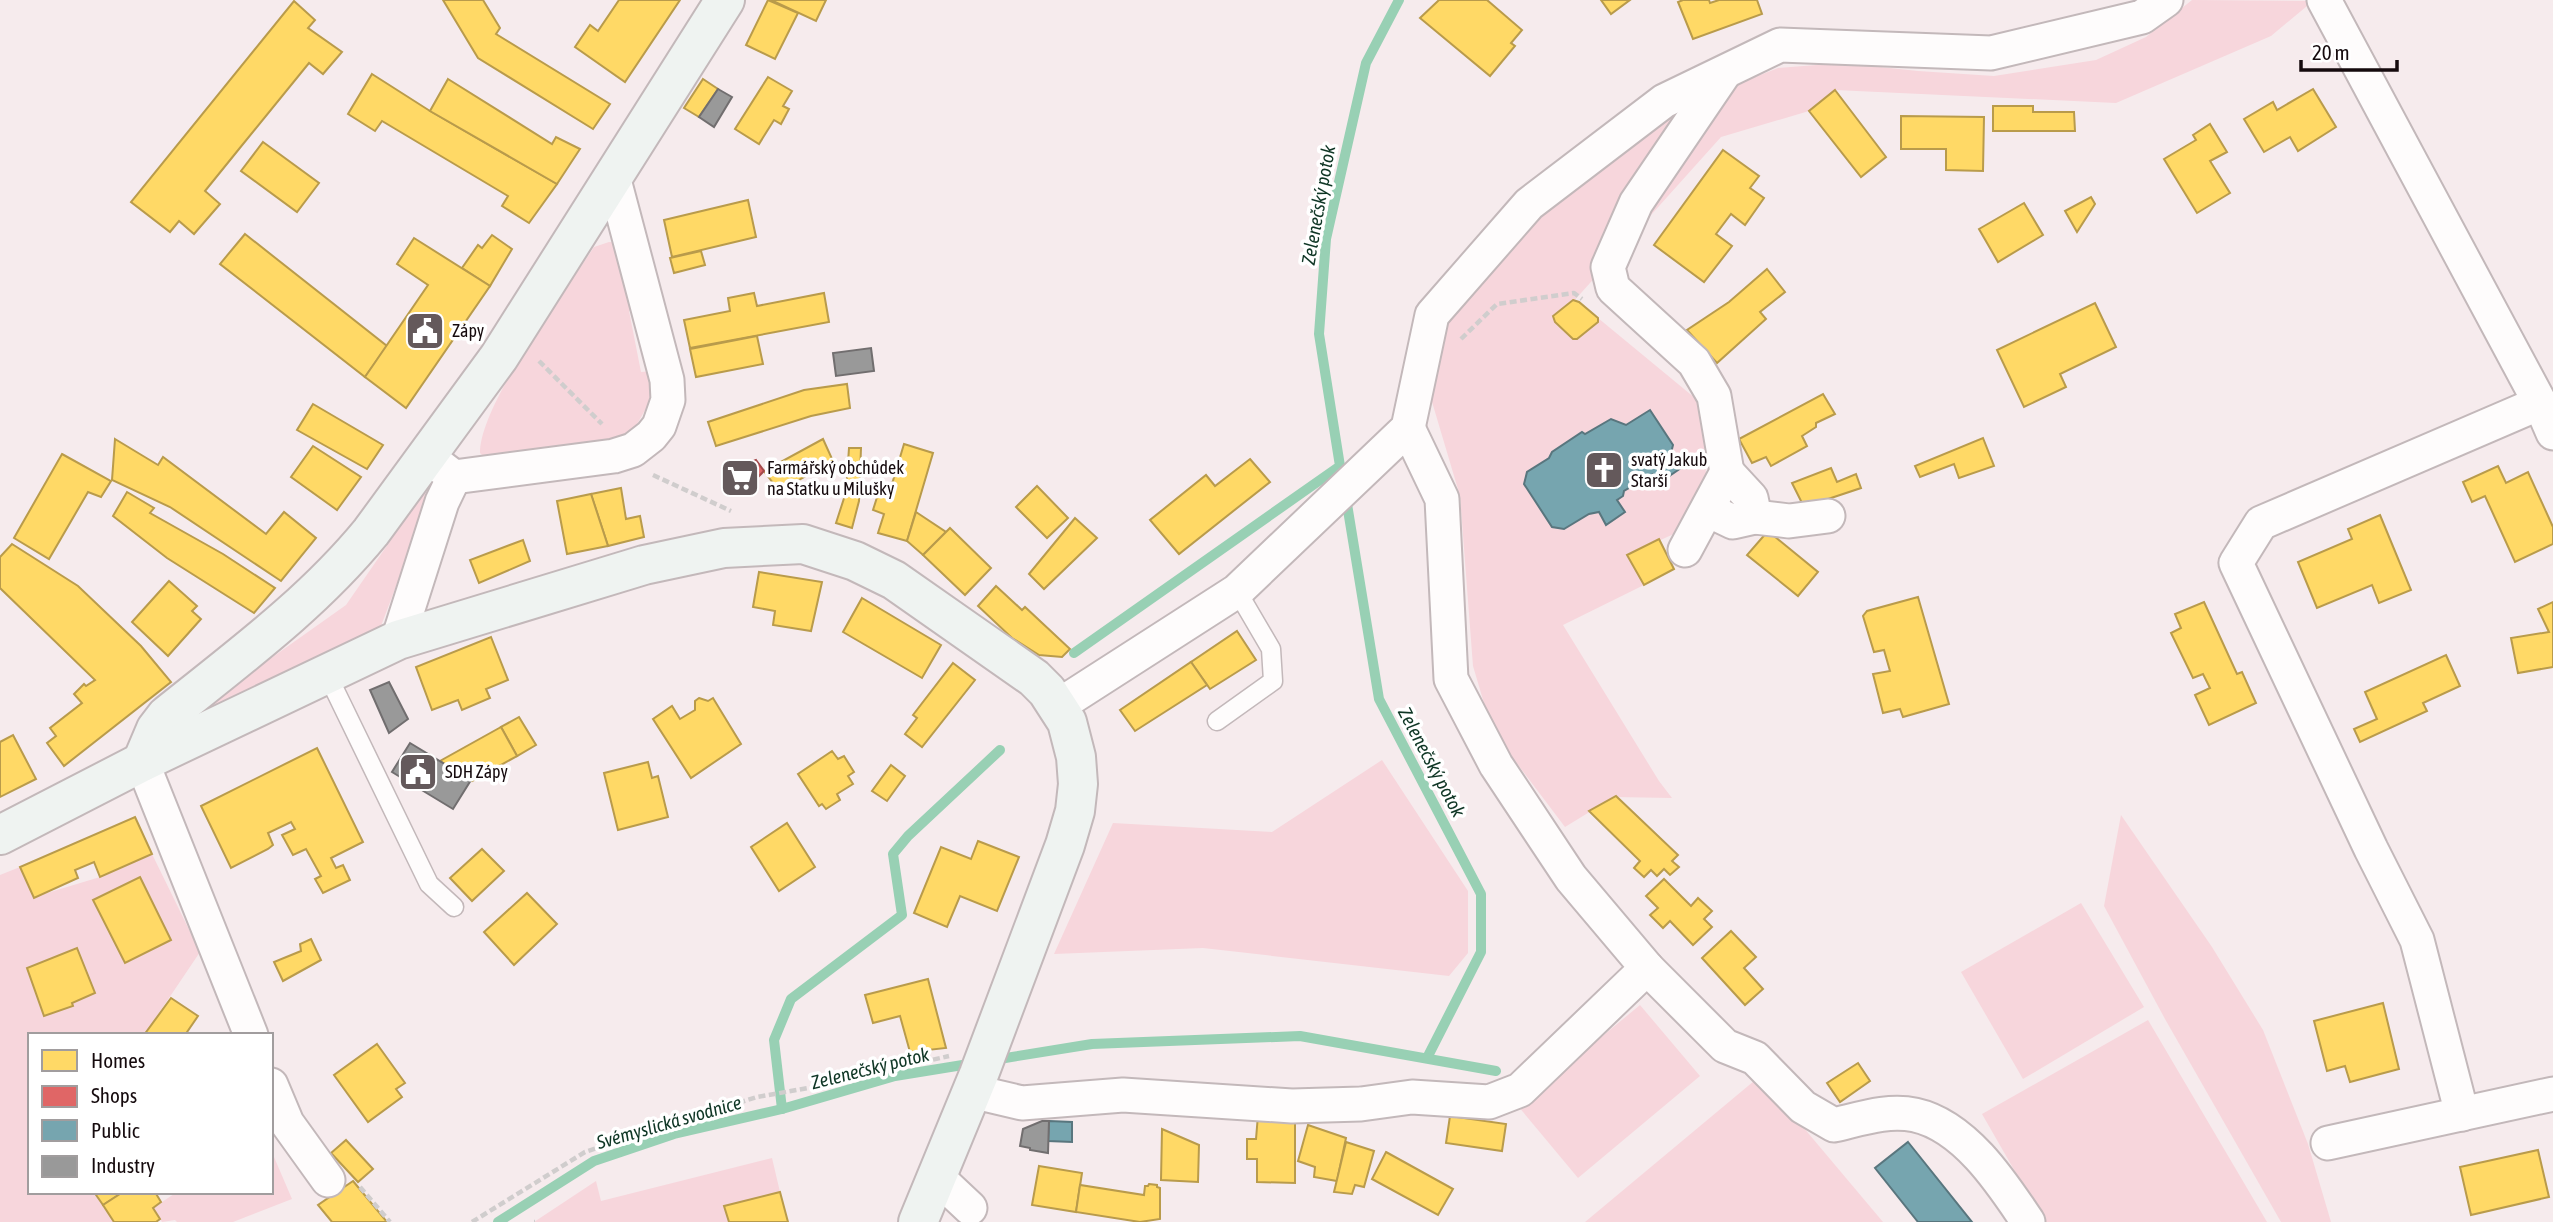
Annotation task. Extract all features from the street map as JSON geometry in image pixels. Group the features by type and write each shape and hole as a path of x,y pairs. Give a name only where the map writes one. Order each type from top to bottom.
{"street":[{"path":"250,1033 142,762 146,748 161,722 291,617 371,532 440,467 499,357 725,0"},
{"path":"1058,706 1237,591 1408,428 1432,314 1529,204 1664,102 1780,45 1991,53 2142,17 2166,0"},
{"path":"2324,0 2547,418 2261,523 2236,563 2417,940 2462,1114"},
{"path":"1724,72 1636,203 1608,267 1613,288 1694,362 1714,396 1727,472 1751,498 1755,517"},
{"path":"440,467 628,452 640,446 659,426 667,407 668,390 613,176"},
{"path":"1408,428 1442,499 1451,679 1496,765 1563,866 1647,968 1725,1046 1755,1058 1803,1107 1834,1125 1880,1114 1915,1115 1948,1129 1993,1170 2028,1222"},
{"path":"398,640 442,502 440,467"},
{"path":"1685,550 1727,472"},
{"path":"1708,510 1732,522 1755,517 1789,521 1829,516"},
{"path":"0,835 142,762 398,640 644,565 724,548 803,544 855,561 894,580 1034,678 1058,706 1073,739 1076,757 1078,784 1075,811 1065,845 975,1066 937,1177 918,1222"},
{"path":"975,1066 1022,1103 1124,1095 1292,1106 1361,1104 1412,1097 1489,1102 1520,1090 1647,968"},
{"path":"273,1090 287,1123 328,1180"},
{"path":"2328,1143 2553,1094"},
{"path":"937,1177 970,1208"}],"lane":[{"path":"1217,721 1273,681 1271,649 1237,591"},
{"path":"327,674 429,884 454,907"}],"path":[{"path":"1457,342 1497,304 1574,293 1584,301"},
{"path":"537,358 628,452 633,466 742,516"},
{"path":"472,1222 585,1153 757,1097 975,1066"},
{"path":"360,1187 390,1222"}],"shaded area":[{"path":"2192,0 2313,1 2271,36 2116,103 1835,90 1809,111 1721,137 1555,322 1573,339 1577,339 1598,322 1598,318 1701,403 1706,474 1678,532 1628,555 1644,585 1563,625 1672,798 1614,797 1565,827 1506,749 1486,710 1473,666 1460,496 1427,385 1442,328 1494,259 1556,199 1677,108 1778,68 1842,63 1994,76 2096,60 2146,37","holes":["1650,410 1673,445 1671,453 1681,468 1659,483 1653,474 1624,491 1617,500 1625,512 1607,525 1599,512 1589,514 1564,529 1552,526 1524,484 1527,472 1549,458 1552,452 1582,432 1585,434 1611,419 1626,425"]},
{"path":"609,242 623,243 641,305 629,311 641,372 654,371 649,403 636,426 619,441 488,461 480,453 484,432 508,378 594,247"},
{"path":"424,492 430,496 381,626 210,713 205,705 346,605"},
{"path":"1382,760 1468,891 1468,953 1449,976 1203,948 1054,954 1113,823 1272,832"},
{"path":"2121,815 2212,947 2263,1030 2308,1144 2331,1222 2281,1222 2104,906"},
{"path":"152,854 200,952 145,1033 28,1033 28,1194 95,1194 114,1222 0,1222 0,875 20,867 34,897 100,877"},
{"path":"2081,903 2144,1007 2023,1079 1961,972"},
{"path":"1640,1005 1700,1076 1578,1178 1518,1106"},
{"path":"2148,1020 2267,1222 2044,1222 1982,1114"},
{"path":"1760,1076 1883,1222 1585,1222"},
{"path":"273,1155 292,1199 233,1222 162,1222 153,1208 174,1194 273,1194"},
{"path":"772,1158 780,1192 725,1206 729,1222 534,1222 596,1181 601,1201"}],"building: Homes":[{"path":"443,0 483,0 500,28 496,34 610,104 593,129 478,58"},
{"path":"619,0 680,0 625,82 575,47 590,25 598,31"},
{"path":"768,0 798,13 775,59 746,45"},
{"path":"771,0 826,0 816,21"},
{"path":"1439,0 1487,0 1522,30 1511,43 1515,46 1490,76 1420,18"},
{"path":"1601,0 1630,0 1611,14"},
{"path":"1709,0 1710,3 1719,0 1757,0 1762,14 1693,39 1678,2"},
{"path":"294,1 315,20 308,28 342,52 323,74 309,63 239,149 205,191 220,204 194,234 179,221 170,232 131,202"},
{"path":"372,74 430,111 557,184 529,223 502,206 508,196 382,121 375,131 348,114"},
{"path":"768,77 792,91 783,106 789,109 781,124 774,120 759,144 735,129"},
{"path":"448,79 552,144 556,137 580,149 557,184 430,111"},
{"path":"703,79 718,89 699,117 684,108"},
{"path":"2313,89 2336,127 2298,151 2290,137 2264,152 2244,119 2273,102 2277,110"},
{"path":"1835,90 1886,157 1861,177 1809,111"},
{"path":"1993,106 2033,106 2033,112 2074,112 2075,131 1993,131"},
{"path":"1901,116 1984,117 1983,171 1946,170 1946,149 1901,149"},
{"path":"2210,124 2227,152 2210,161 2230,193 2197,213 2164,159 2196,140 2193,135"},
{"path":"263,142 319,183 297,212 241,171"},
{"path":"1723,150 1759,176 1750,188 1764,198 1745,225 1731,214 1716,234 1732,246 1704,282 1654,245"},
{"path":"2091,197 2095,204 2077,232 2065,211"},
{"path":"748,200 756,237 672,257 664,220"},
{"path":"2024,203 2043,235 1998,262 1979,229"},
{"path":"245,234 387,346 365,377 220,264"},
{"path":"492,235 512,249 490,286 462,268 478,245 482,248"},
{"path":"414,238 490,286 406,408 365,377 428,285 397,264"},
{"path":"701,251 705,265 674,273 670,258"},
{"path":"1767,269 1785,292 1760,312 1766,319 1717,363 1687,330 1729,302"},
{"path":"754,293 757,306 824,293 829,322 690,348 684,320 730,311 728,298"},
{"path":"1573,300 1598,318 1598,322 1577,339 1573,339 1555,322 1553,316"},
{"path":"2095,303 2116,347 2060,374 2066,387 2024,407 1997,350"},
{"path":"757,336 763,364 696,377 690,349"},
{"path":"847,384 850,408 811,416 716,446 708,422 804,390"},
{"path":"1823,394 1835,414 1816,423 1816,427 1802,436 1807,446 1771,466 1766,457 1752,463 1739,439"},
{"path":"313,404 383,445 367,469 297,430"},
{"path":"1983,438 1994,466 1959,478 1954,464 1920,477 1915,466"},
{"path":"115,439 158,465 163,457 266,534 284,512 316,538 281,581 170,507 112,480"},
{"path":"823,439 833,461 779,491 764,471"},
{"path":"904,444 933,453 907,541 878,533 884,514 873,510 879,491 889,494"},
{"path":"313,446 361,477 337,510 291,477"},
{"path":"849,448 861,448 859,501 852,528 836,523 846,492"},
{"path":"62,454 111,481 101,497 88,492 49,559 14,538"},
{"path":"1250,459 1270,482 1179,554 1150,520 1206,475 1215,486"},
{"path":"2498,466 2506,483 2528,472 2553,527 2553,544 2515,562 2485,496 2472,502 2463,482"},
{"path":"1831,468 1837,482 1856,474 1861,488 1804,507 1792,483"},
{"path":"1037,486 1068,518 1047,538 1016,507"},
{"path":"621,488 626,519 640,516 644,537 608,546 591,494"},
{"path":"127,492 154,508 150,513 223,554 275,588 254,613 167,558 113,516"},
{"path":"591,494 608,546 567,554 557,501"},
{"path":"916,512 946,532 923,555 907,541"},
{"path":"2380,515 2411,590 2379,603 2372,585 2317,608 2298,562 2352,539 2348,529"},
{"path":"1075,518 1097,538 1044,589 1029,574"},
{"path":"950,528 991,568 965,595 923,555"},
{"path":"1768,531 1818,572 1798,596 1747,555"},
{"path":"1659,539 1674,569 1644,585 1627,555"},
{"path":"523,540 530,561 479,583 470,560"},
{"path":"12,544 78,586 141,646 171,682 64,766 47,743 56,736 50,728 82,703 74,694 84,684 86,686 95,680 0,588 0,557"},
{"path":"759,572 822,582 811,631 773,625 775,611 753,607"},
{"path":"169,581 197,606 192,611 201,619 168,656 132,622"},
{"path":"996,586 1022,610 1025,607 1070,649 1062,657 1039,655 1012,638 978,606"},
{"path":"1918,597 1949,704 1903,717 1900,709 1883,713 1873,674 1890,671 1884,650 1874,652 1863,616 1867,611"},
{"path":"862,598 941,645 922,678 843,632"},
{"path":"2204,602 2237,674 2242,672 2256,703 2209,725 2195,695 2210,688 2203,674 2193,678 2171,633 2181,628 2175,614"},
{"path":"2553,602 2553,667 2518,673 2511,638 2549,632 2538,609"},
{"path":"1237,631 1256,660 1210,689 1191,662"},
{"path":"491,637 508,680 486,689 490,698 462,710 458,700 432,710 416,667"},
{"path":"2446,655 2460,686 2423,703 2427,711 2360,742 2354,729 2377,719 2365,692"},
{"path":"1191,662 1207,685 1135,731 1120,710"},
{"path":"953,663 975,680 922,747 905,734 917,718 913,715"},
{"path":"699,698 708,701 713,698 741,744 691,778 653,719 672,706 680,719 695,710 695,701"},
{"path":"519,717 536,745 517,756 501,727"},
{"path":"501,727 517,756 472,781 440,761"},
{"path":"13,735 36,779 0,797 0,742"},
{"path":"317,748 363,842 331,858 336,868 343,865 350,880 323,893 315,879 321,876 306,849 293,855 282,835 295,829 291,822 268,833 273,845 268,849 231,868 201,806"},
{"path":"832,751 838,759 844,756 854,772 848,776 853,784 837,794 840,800 826,809 822,804 819,806 798,774"},
{"path":"648,762 652,778 658,776 668,817 618,830 604,773"},
{"path":"891,765 905,776 887,801 872,791"},
{"path":"1616,796 1678,855 1672,861 1679,867 1670,875 1664,869 1657,876 1651,870 1644,877 1634,868 1640,861 1589,811"},
{"path":"135,817 152,854 100,877 94,862 75,870 78,878 34,898 20,867"},
{"path":"787,823 815,867 779,891 751,847"},
{"path":"978,841 1019,857 997,911 960,896 947,927 914,913 941,847 971,859"},
{"path":"482,849 504,871 472,901 450,878"},
{"path":"140,877 171,940 125,963 93,900"},
{"path":"1664,879 1691,906 1698,898 1712,911 1704,919 1712,927 1693,945 1670,921 1663,928 1650,915 1658,908 1646,896"},
{"path":"527,893 557,924 514,965 484,932"},
{"path":"1731,931 1756,957 1744,968 1763,989 1745,1005 1702,958"},
{"path":"311,939 321,960 283,981 274,962 301,951 300,944"},
{"path":"77,948 95,993 72,1003 73,1006 44,1016 27,968"},
{"path":"928,979 946,1048 910,1052 900,1016 873,1023 865,995"},
{"path":"171,998 198,1016 186,1033 145,1033"},
{"path":"2383,1003 2399,1069 2350,1082 2345,1066 2327,1071 2314,1021"},
{"path":"377,1044 405,1083 396,1089 402,1097 368,1122 334,1075"},
{"path":"1858,1063 1870,1081 1840,1102 1827,1083"},
{"path":"1258,1115 1295,1118 1295,1183 1257,1182 1257,1159 1247,1159 1247,1139 1256,1139"},
{"path":"1450,1116 1506,1124 1502,1151 1446,1143"},
{"path":"1308,1125 1346,1138 1337,1181 1314,1177 1315,1167 1298,1161"},
{"path":"1162,1129 1199,1145 1198,1182 1161,1180"},
{"path":"346,1140 373,1169 358,1182 331,1153"},
{"path":"1346,1142 1374,1151 1364,1187 1355,1185 1352,1194 1334,1192"},
{"path":"2538,1150 2549,1197 2471,1215 2460,1167"},
{"path":"1386,1152 1453,1189 1438,1215 1372,1179"},
{"path":"1039,1166 1082,1173 1076,1212 1032,1205"},
{"path":"353,1181 387,1222 332,1222 318,1205"},
{"path":"1149,1184 1160,1188 1160,1219 1140,1222 1076,1212 1080,1185 1144,1195 1145,1186"},
{"path":"780,1192 788,1222 729,1222 724,1206"},
{"path":"95,1194 120,1194 103,1205"},
{"path":"120,1194 156,1194 161,1202 153,1208 160,1219 156,1222 114,1222 103,1205"}],"building: Shops":[{"name":"Farmářský obchůdek na Statku u Milušky","path":"756,460 764,471 753,482 725,490 723,473"}],"building: Public":[{"name":"svatý Jakub Starší","path":"1650,410 1673,445 1671,453 1681,468 1659,483 1653,474 1624,491 1623,496 1617,500 1625,512 1606,525 1599,512 1589,514 1564,529 1552,527 1524,484 1527,472 1582,432 1585,434 1611,419 1626,425"},
{"path":"1049,1121 1072,1122 1072,1142 1048,1141"},
{"path":"1908,1142 1972,1222 1918,1222 1875,1168"}],"building: Industry":[{"path":"718,89 732,97 714,127 699,117"},
{"path":"871,348 874,371 836,376 833,353"},
{"path":"389,682 408,719 389,733 370,690"},
{"path":"410,743 471,780 453,809 392,772"},
{"path":"1049,1121 1048,1153 1020,1146 1023,1129"}],"waterway":[{"name":"Zelenečský potok","path":"1074,653 1340,466 1319,334 1326,239 1366,63 1399,0"},
{"name":"Zelenečský potok","path":"1346,498 1379,699 1481,894 1481,952 1427,1058"},
{"name":"Zelenečský potok","path":"975,1063 895,1076 782,1109 774,1040 791,999 902,915 893,854 908,836 1000,750"},
{"name":"Zelenečský potok","path":"993,1060 1092,1044 1300,1036 1496,1071"},
{"name":"Svémyslická svodnice","path":"498,1222 594,1161 674,1134 782,1109"}],"place":[{"name":"Zápy","path":"425,331"},
{"name":"svatý Jakub Starší","path":"1604,470"},
{"name":"Farmářský obchůdek na Statku u Milušky","path":"740,478"},
{"name":"SDH Zápy","path":"418,772"}]}
